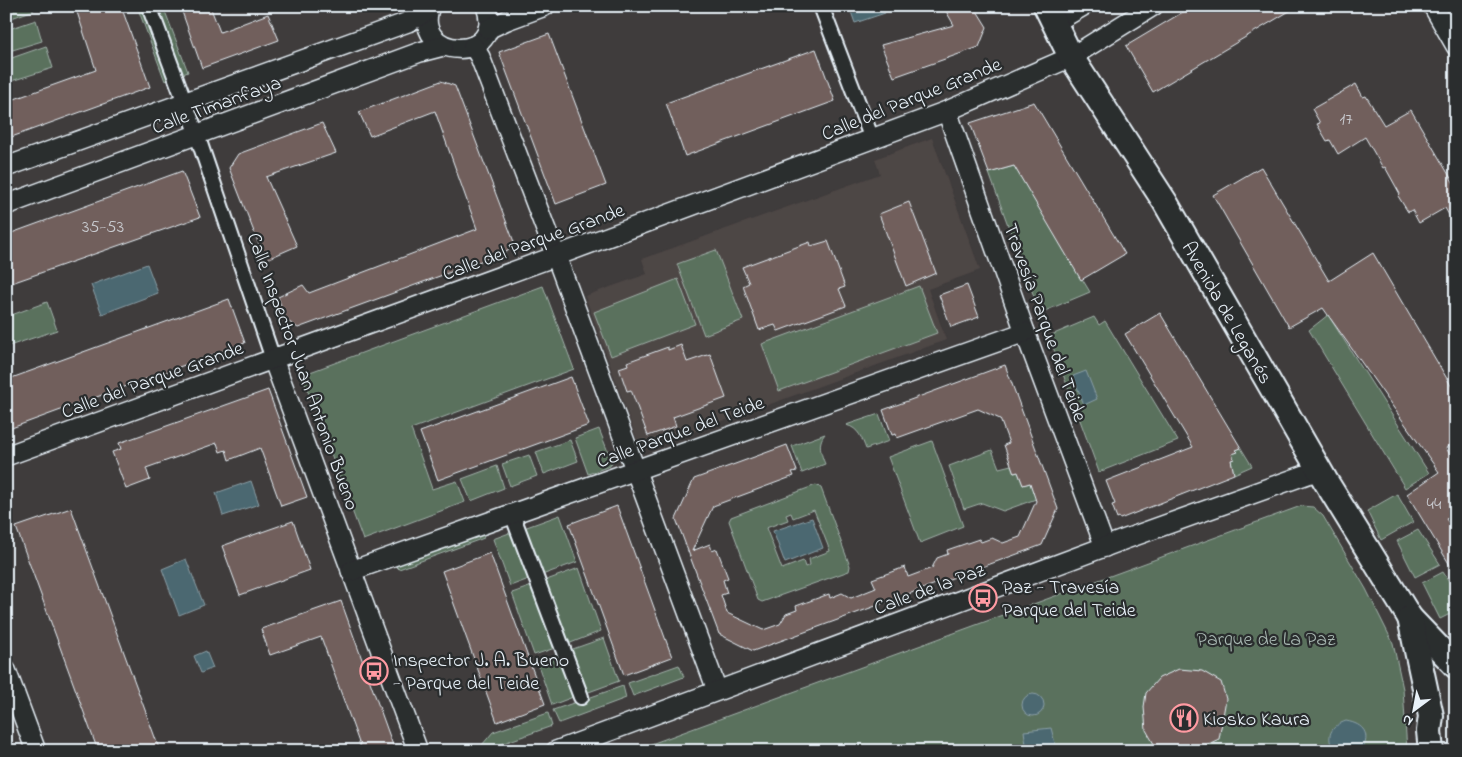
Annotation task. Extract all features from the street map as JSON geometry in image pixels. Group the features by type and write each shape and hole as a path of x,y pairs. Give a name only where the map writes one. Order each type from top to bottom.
{"street":[{"name":"Calle Inspector Juan Antonio Bueno","path":"149,6 197,135 273,359 418,751"},
{"path":"429,9 427,24 433,37 442,46 462,50 473,46 482,39 488,29 489,16 486,6"},
{"path":"488,29 545,6"},
{"path":"821,6 872,139"},
{"path":"1050,14 1083,6"},
{"name":"Calle del Parque Grande","path":"6,456 556,256 947,111 1071,57 1153,6"},
{"path":"1434,6 1456,46"},
{"name":"Calle Timanfaya","path":"6,167 408,22 429,9"},
{"name":"Avenida de Leganés","path":"1050,14 1071,57 1165,202 1319,470 1410,618 1456,666"},
{"name":"Calle Timanfaya","path":"6,205 420,52 442,46"},
{"path":"473,46 480,57 556,256 716,690"},
{"name":"Travesía Parque del Teide","path":"947,111 1025,332 1105,548"},
{"name":"Calle Parque del Teide","path":"351,572 1025,332"},
{"name":"Calle de la Paz","path":"556,751 716,690 1319,470"},
{"path":"512,514 581,697"},
{"name":"Avenida de Leganés","path":"1410,618 1431,716 1429,731 1431,751"},
{"path":"6,670 36,751"}],"shaded area":[{"path":"932,138 980,270 928,289 946,340 641,451 585,296 647,274 642,259 880,174 875,159"}],"green space":[{"path":"6,6 33,6 34,10 6,20"},
{"path":"137,6 163,6 188,72 165,81"},
{"path":"36,20 42,41 6,52 6,30"},
{"path":"46,46 53,68 8,82 6,78 6,60"},
{"path":"1014,166 1090,292 1040,313 989,173"},
{"path":"716,250 743,320 704,335 677,264"},
{"path":"678,279 695,324 611,356 594,312"},
{"path":"543,286 574,369 411,429 432,489 457,481 465,502 363,540 302,375"},
{"path":"919,286 937,333 779,391 762,344"},
{"path":"47,302 57,330 6,347 6,317"},
{"path":"1328,315 1429,473 1405,488 1309,330"},
{"path":"1094,317 1099,325 1105,321 1178,441 1099,472 1049,336"},
{"path":"879,414 889,441 866,449 857,431 846,425"},
{"path":"599,429 612,462 610,466 588,474 575,438"},
{"path":"825,434 820,445 825,464 802,473 792,446"},
{"path":"570,440 578,461 544,474 536,452"},
{"path":"932,441 963,526 920,543 888,457"},
{"path":"1241,448 1252,466 1234,474 1231,460 1234,459 1232,454"},
{"path":"992,450 999,468 1011,465 1014,473 1018,472 1023,485 1030,483 1036,499 1003,511 982,503 964,509 949,466"},
{"path":"529,455 537,476 510,486 502,464"},
{"path":"497,466 504,488 471,501 462,479"},
{"path":"816,485 821,488 850,566 849,571 762,602 758,600 729,521 731,517","holes":["814,510 830,551 809,559 810,565 805,567 803,561 782,569 766,528 788,520 786,515 791,513 793,518"]},
{"path":"1397,494 1413,522 1381,540 1367,511"},
{"name":"Parque de La Paz","path":"1301,506 1313,507 1323,516 1366,589 1393,643 1403,689 1407,751 632,751"},
{"path":"560,515 577,562 542,575 524,528"},
{"path":"481,529 484,538 399,569 392,562"},
{"path":"1418,530 1440,564 1415,577 1397,541"},
{"path":"512,532 529,579 510,586 493,539"},
{"path":"579,568 601,631 568,644 544,581"},
{"path":"1443,572 1456,592 1456,611 1440,619 1422,583"},
{"path":"532,586 555,648 534,655 512,593"},
{"path":"604,638 619,681 586,693 570,650"},
{"path":"557,655 573,697 552,705 537,662"},
{"path":"679,665 684,677 633,696 628,683"},
{"path":"623,686 626,698 559,723 553,710"},
{"path":"548,713 552,726 484,750 482,745 493,732"}],"water":[{"path":"849,6 883,6 885,13 855,23"},
{"path":"147,264 158,293 102,314 91,285"},
{"path":"1086,371 1097,399 1084,405 1073,376"},
{"path":"251,481 259,504 223,516 216,493"},
{"path":"812,518 823,548 785,563 773,531"},
{"path":"186,559 204,605 179,615 162,569"},
{"path":"206,651 213,668 201,673 194,656"},
{"path":"1033,694 1041,697 1044,705 1041,713 1033,716 1025,713 1022,705 1025,697"},
{"path":"1346,721 1361,727 1364,731 1366,740 1362,751 1334,751 1331,746 1331,732"},
{"path":"1051,728 1057,751 1027,751 1024,731"}],"building":[{"path":"75,6 121,6 150,87 6,139 6,102 96,70"},
{"path":"180,6 210,6 220,32 268,14 279,40 202,68"},
{"path":"943,6 974,6 987,27 979,47 894,77 881,45 954,25"},
{"path":"1193,6 1298,6 1153,92 1126,46"},
{"path":"549,34 606,185 556,204 499,52"},
{"path":"816,49 835,101 685,156 666,103"},
{"path":"441,81 455,86 514,242 508,251 298,328 286,320 278,297 303,285 309,293 477,229 435,111 370,136 359,112"},
{"path":"1356,84 1363,97 1366,96 1384,125 1411,110 1456,187 1456,227 1445,208 1419,223 1412,210 1408,212 1398,196 1400,194 1385,167 1383,168 1365,137 1338,154 1330,140 1327,141 1317,124 1320,123 1312,109"},
{"path":"1034,102 1125,254 1081,280 1014,166 989,173 970,123"},
{"path":"322,123 336,153 266,177 297,246 265,260 229,168 238,154"},
{"path":"1261,167 1329,281 1373,253 1456,394 1456,442 1446,448 1456,464 1456,512 1446,519 1456,533 1456,575 1407,494 1439,472 1323,308 1289,327 1213,195"},
{"path":"182,171 200,217 6,285 6,235"},
{"path":"909,202 936,273 906,286 879,214"},
{"path":"828,241 845,287 839,289 846,306 778,331 775,325 759,330 743,286 749,283 742,267 810,242 811,246"},
{"path":"967,285 979,317 951,327 939,295"},
{"path":"229,299 245,343 6,430 6,380"},
{"path":"1160,313 1241,448 1236,450 1238,452 1232,454 1234,459 1231,460 1234,474 1120,519 1119,517 1117,518 1112,505 1115,504 1106,481 1193,447 1125,334"},
{"path":"681,345 687,362 710,354 726,398 673,417 676,426 648,436 631,390 627,391 619,368 628,365 627,362 668,347 668,350"},
{"path":"1005,365 1058,509 1042,545 753,651 719,634 676,519 694,479 787,445 797,471 792,472 794,476 713,506 692,551 710,544 712,551 717,549 728,578 723,580 727,593 721,595 727,613 763,630 780,624 786,614 797,610 796,606 829,594 830,598 842,593 851,598 876,588 872,579 905,567 908,577 932,568 937,558 948,554 947,550 979,539 981,542 992,538 1003,543 1020,537 1036,501 1030,483 1023,485 1018,472 1014,473 1004,445 1009,443 1000,419 978,409 897,438 896,434 892,435 883,410"},
{"path":"571,377 589,425 438,480 420,432"},
{"path":"268,390 307,497 281,506 260,448 229,460 226,450 220,452 217,443 146,468 150,480 126,489 112,452 121,449 119,443"},
{"path":"617,506 672,657 624,675 569,524"},
{"path":"71,508 160,751 98,751 16,527"},
{"path":"293,521 310,570 240,595 222,546"},
{"path":"490,553 545,704 497,722 442,571"},
{"path":"341,601 395,751 362,751 321,637 270,655 261,629"},
{"name":"Kiosko Kaura","path":"1179,669 1202,671 1221,682 1226,699 1219,739 1193,751 1162,751 1154,744 1146,730 1144,707 1146,693 1159,678"}],"place":[{"name":"Paz - Travesía Parque del Teide","path":"983,598"},
{"name":"Inspector J. A. Bueno - Parque del Teide","path":"374,671"},
{"name":"Kiosko Kaura","path":"1184,718"}]}
